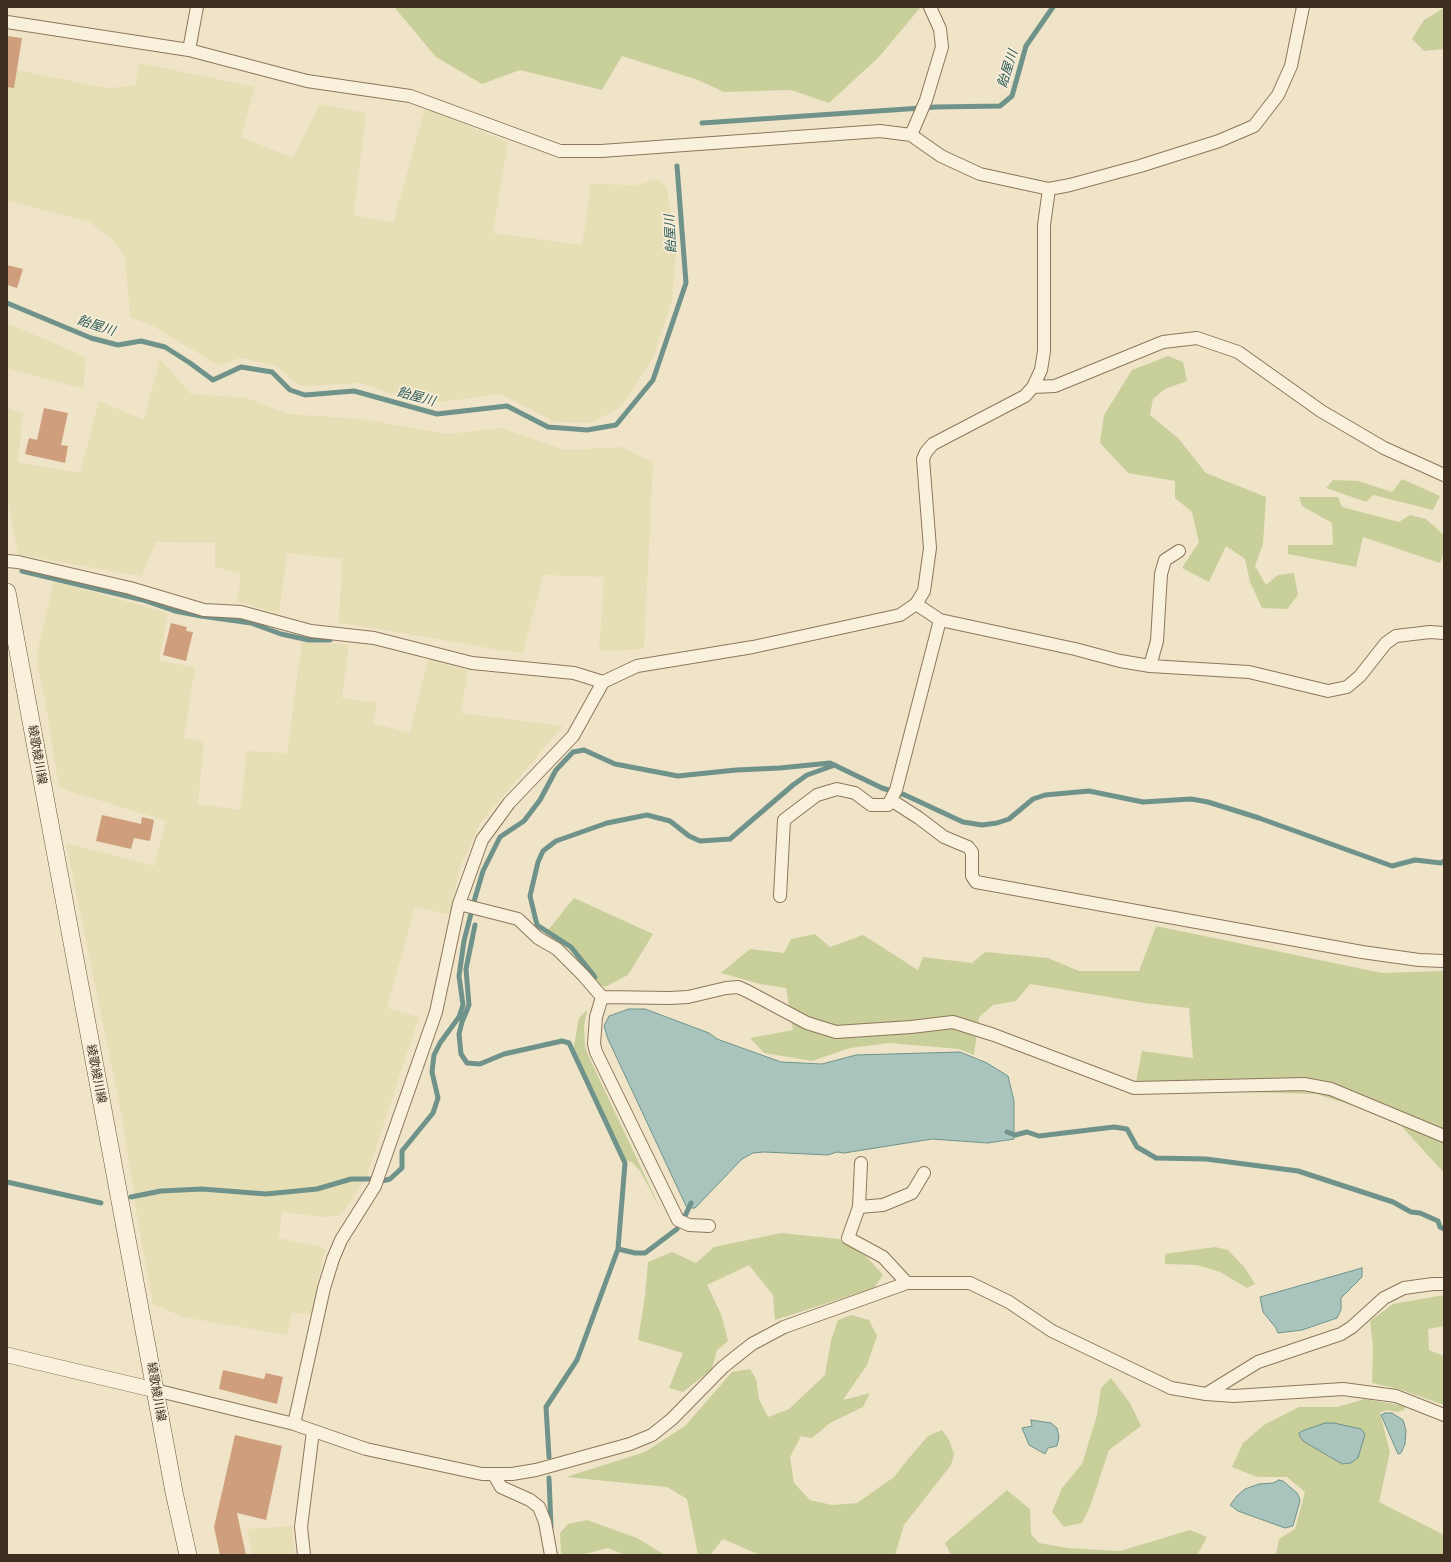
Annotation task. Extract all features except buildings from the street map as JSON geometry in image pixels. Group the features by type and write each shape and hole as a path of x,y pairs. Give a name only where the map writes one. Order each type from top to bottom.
{"main road":[{"name":"綾歌綾川線","path":"7,592 174,1492 188,1555"}],"street":[{"path":"189,50 197,7"},
{"path":"911,135 926,100 942,47 940,29 930,7"},
{"path":"7,22 189,50 307,81 410,96 560,151 601,151 880,131 911,135 941,156 980,174 1049,189 1070,185 1140,166 1219,141 1254,126 1278,95 1291,66 1303,7"},
{"path":"294,1424 324,1288 333,1259 341,1240 376,1181 436,1012 468,906 482,840 509,803 573,736 603,682 637,666 753,647 900,616 916,604 924,591 930,548 923,459 926,452 933,444 1025,396 1033,387 1041,370 1044,351 1044,225 1049,189"},
{"path":"1033,387 1055,386 1163,342 1197,338 1238,352 1321,411 1384,448 1444,475"},
{"path":"1150,666 1157,641 1161,574 1165,560 1179,551"},
{"path":"7,561 18,562 130,588 204,610 241,612 310,632 374,638 472,663 574,673 603,682"},
{"path":"916,604 940,620 1075,649 1120,661 1150,666 1249,672 1328,691 1347,687 1360,676 1386,644 1396,636 1430,632 1444,633"},
{"path":"780,896 784,820 817,795 837,789 855,793 872,805 888,806 893,795 940,620"},
{"path":"893,795 919,818 944,837 968,847 972,852 972,876 976,882 1362,952 1419,960 1444,961"},
{"path":"468,906 518,919 538,938 557,949 583,974 602,997 670,998 738,987 747,990 807,1023 836,1032 911,1027 953,1022 994,1035 1134,1088 1304,1084 1331,1089 1444,1136"},
{"path":"602,997 596,1017 594,1044 596,1052 678,1220 689,1225 710,1226"},
{"path":"861,1164 859,1207 848,1238 883,1257 907,1282"},
{"path":"859,1207 883,1205 912,1193 924,1173"},
{"path":"7,1355 294,1424 366,1449 482,1474 494,1475 536,1470 630,1444 652,1435 672,1419 723,1367 752,1344 784,1327 907,1282 970,1283 1009,1302 1052,1331 1171,1388 1206,1394 1234,1396 1343,1389 1396,1396 1444,1415"},
{"path":"1206,1394 1258,1362 1341,1334 1352,1327 1384,1298 1404,1288 1444,1284"},
{"path":"304,1555 302,1527 313,1431"},
{"path":"494,1475 501,1487 530,1500 539,1507 545,1522 551,1555"}],"shaded area":[{"path":"139,63 255,87 241,137 293,158 320,104 366,113 354,215 393,223 425,108 508,142 493,233 582,245 591,184 636,185 658,179 667,187 676,253 672,300 654,356 622,406 592,423 554,422 501,394 441,402 395,395 361,383 300,386 276,366 241,358 218,365 153,326 130,317 125,257 111,238 89,222 7,200 7,68 107,88 135,86"},
{"path":"7,323 86,357 83,389 7,368"},
{"path":"160,359 191,394 247,398 288,414 362,419 447,434 501,428 565,450 622,447 653,463 644,649 599,651 604,577 543,575 523,653 339,623 342,559 287,553 279,614 237,602 241,574 215,567 215,543 156,542 142,576 18,555 7,497 7,408 23,413 18,462 80,473 99,401 144,420"},
{"path":"54,581 168,613 159,661 195,667 184,738 204,742 198,804 240,810 247,751 287,753 302,642 349,645 342,698 377,703 373,723 410,733 428,659 468,671 461,713 563,726 481,822 459,870 451,915 415,907 387,1008 419,1017 367,1175 350,1203 339,1216 322,1217 282,1212 279,1238 325,1248 311,1314 292,1313 287,1335 183,1317 153,1304 137,1216 122,1117 66,843 154,866 166,821 59,788 46,706 36,656"},
{"path":"292,1526 295,1555 252,1555 247,1529"}],"green space":[{"path":"394,7 920,8 879,57 829,103 791,90 724,92 698,80 622,56 602,90 520,70 482,84 436,57"},
{"path":"1444,8 1444,49 1424,51 1412,39 1424,20"},
{"path":"1168,356 1183,362 1187,381 1165,389 1153,399 1150,415 1178,438 1206,473 1266,497 1263,544 1255,566 1266,585 1278,575 1294,573 1298,595 1287,609 1262,608 1250,582 1245,559 1226,546 1209,582 1182,568 1199,542 1192,512 1175,498 1175,481 1128,473 1100,443 1104,415 1132,370"},
{"path":"1402,479 1440,496 1433,510 1373,495 1366,502 1326,488 1333,480 1358,481 1392,492"},
{"path":"1299,497 1338,497 1342,507 1399,522 1410,515 1426,519 1444,535 1444,553 1440,563 1363,537 1356,567 1288,554 1288,545 1333,545 1332,523 1302,506"},
{"path":"574,898 653,934 628,975 605,987 594,981 568,948 544,935"},
{"path":"1156,926 1382,973 1444,971 1444,1173 1395,1119 1316,1094 1207,1091 1136,1082 1142,1051 1193,1058 1189,1008 1144,1003 1030,984 1016,1001 993,1005 979,1017 974,1055 959,1049 889,1043 850,1048 812,1061 764,1053 750,1038 793,1030 786,988 760,984 721,973 750,949 784,953 791,939 815,934 830,947 863,935 918,970 923,957 972,963 985,952 1048,958 1079,971 1139,971"},
{"path":"587,1010 584,1026 585,1046 588,1055 662,1212 640,1171 632,1162 625,1160 573,1051 579,1018"},
{"path":"781,1233 839,1239 866,1256 883,1275 874,1288 775,1320 773,1295 749,1265 707,1285 721,1314 728,1341 717,1350 712,1369 683,1392 669,1388 683,1353 638,1340 645,1296 648,1262 672,1252 696,1263 714,1247"},
{"path":"1215,1247 1228,1250 1245,1268 1255,1284 1247,1288 1220,1272 1197,1265 1165,1264 1165,1254"},
{"path":"1444,1295 1444,1326 1428,1329 1429,1350 1444,1356 1444,1405 1402,1390 1372,1383 1373,1347 1370,1321 1393,1304"},
{"path":"851,1315 869,1320 877,1336 867,1365 843,1400 870,1393 863,1407 830,1423 812,1438 801,1436 790,1457 794,1483 810,1500 832,1505 857,1503 894,1477 928,1436 942,1430 949,1440 954,1454 951,1465 904,1525 895,1555 760,1555 723,1539 710,1555 698,1555 687,1499 667,1487 566,1477 645,1452 685,1426 732,1372 750,1369 756,1379 759,1399 768,1417 789,1409 825,1375 831,1340 838,1320"},
{"path":"1111,1378 1130,1403 1141,1426 1109,1450 1091,1504 1082,1523 1064,1527 1052,1512 1062,1488 1082,1464 1097,1415 1101,1388"},
{"path":"1365,1399 1405,1406 1404,1410 1398,1412 1387,1410 1380,1413 1390,1452 1379,1502 1444,1535 1444,1555 1276,1555 1279,1539 1295,1529 1305,1492 1287,1477 1257,1477 1232,1467 1243,1443 1264,1425 1299,1407 1337,1407"},
{"path":"1007,1490 1030,1509 1031,1534 1039,1543 1067,1548 1120,1551 1190,1530 1207,1537 1197,1555 951,1555 945,1543"},
{"path":"587,1520 637,1538 665,1555 625,1555 608,1548 581,1555 566,1555 561,1553 560,1533 568,1524"}],"water":[{"path":"629,1009 645,1009 709,1033 717,1039 781,1062 822,1064 856,1055 960,1052 987,1063 1008,1076 1014,1101 1014,1139 988,1143 932,1139 844,1153 837,1152 828,1155 764,1152 753,1153 742,1159 695,1208 687,1208 608,1039 604,1026 609,1016"},
{"path":"1362,1268 1362,1277 1341,1298 1341,1310 1337,1318 1302,1330 1278,1333 1276,1328 1263,1312 1260,1297"},
{"path":"1385,1413 1392,1413 1403,1420 1406,1430 1405,1444 1401,1453 1398,1454 1381,1415"},
{"path":"1031,1420 1051,1423 1057,1428 1059,1437 1057,1446 1048,1448 1045,1454 1029,1445 1022,1428 1032,1426"},
{"path":"1325,1423 1334,1423 1361,1429 1365,1434 1358,1458 1351,1463 1342,1464 1303,1441 1300,1437 1299,1433 1302,1431"},
{"path":"1279,1480 1283,1481 1297,1493 1299,1497 1300,1501 1293,1526 1285,1528 1238,1511 1230,1505 1245,1489 1259,1484 1273,1483"}],"waterway":[{"name":"飴屋川","path":"702,123 936,107 1000,106 1012,96 1026,46 1053,7"},
{"name":"飴屋川","path":"7,303 91,338 118,345 141,341 165,347 213,380 241,367 272,372 290,390 305,395 354,391 437,414 507,406 548,427 587,430 616,425 653,380 686,283 677,166"},
{"path":"22,571 143,600 175,611 251,623 281,634 309,640 330,640"},
{"path":"131,1197 161,1191 202,1189 266,1194 317,1189 351,1179 382,1181 390,1179 402,1168 402,1151 433,1113 438,1098 432,1072 434,1055 440,1043 459,1017 463,1005 459,976 464,941 483,871 500,837 524,821 540,800 556,770 573,752 584,750 615,764 678,776 830,763 882,788 905,795 963,822 982,825 997,823 1009,819 1033,799 1045,795 1089,791 1143,802 1191,799 1208,802 1259,818 1392,866 1415,860 1441,863 1444,861"},
{"path":"595,977 571,947 537,925 530,896 538,862 543,851 556,841 607,823 647,815 670,821 689,836 700,841 730,839 793,785 807,775 835,765"},
{"path":"475,925 466,969 469,1005 459,1034 461,1054 467,1063 480,1064 504,1054 562,1041 569,1043 625,1163 618,1249 577,1360 546,1407 549,1457"},
{"path":"1007,1132 1015,1135 1027,1132 1039,1136 1114,1127 1127,1129 1137,1147 1156,1158 1206,1159 1298,1171 1393,1202 1411,1212 1420,1213 1438,1221 1440,1227 1444,1229"},
{"path":"7,1182 101,1203"},
{"path":"685,1216 691,1203"},
{"path":"618,1249 635,1253 645,1253 677,1229"},
{"path":"549,1478 551,1527"}]}
